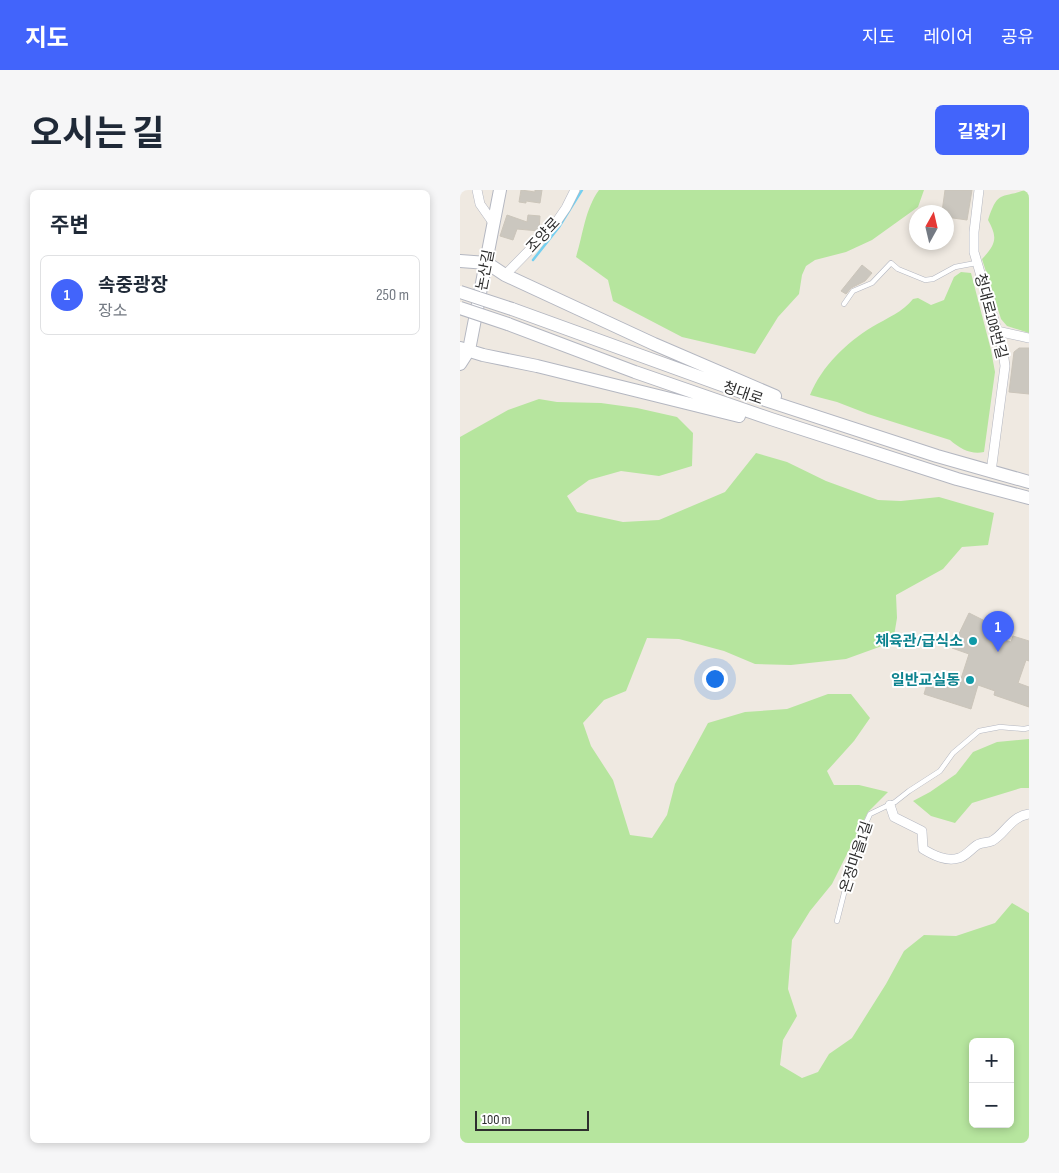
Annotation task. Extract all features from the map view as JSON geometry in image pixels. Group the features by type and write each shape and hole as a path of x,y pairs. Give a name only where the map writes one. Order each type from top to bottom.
{"street":[{"path":"477,190 480,204 494,224"},
{"name":"논산길","path":"465,349 486,263 500,190"},
{"name":"조양로","path":"505,275 555,224 575,190"},
{"name":"청대로108번길","path":"979,190 974,252 1003,350 1005,370 991,472"},
{"path":"460,261 486,263 505,275 654,344 841,424"},
{"name":"청대로","path":"460,292 512,309 697,377 991,472 1029,482"},
{"name":"청대로","path":"460,308 771,420 976,484 1029,498"},
{"path":"997,331 1029,338"},
{"path":"460,364 465,349 834,439"},
{"path":"976,484 1029,506"},
{"name":"온정마을1길","path":"890,805 894,817 922,831 923,849 935,857 958,859 979,843 991,841 1008,824 1023,815 1029,814"}],"lane":[{"path":"844,304 853,291 872,283 891,263 898,269 925,280 933,279 955,267 976,263"},
{"name":"온정마을1길","path":"837,921 852,858 870,814 890,805 940,771 953,753 979,731 1000,727 1029,728"}],"green space":[{"path":"599,190 924,190 919,205 909,205 909,213 872,240 846,252 815,260 806,266 802,275 799,294 778,317 755,354 682,337 613,301 608,280 576,257 587,214"},
{"path":"1029,190 1029,333 1007,326 1001,319 982,259 994,241 993,232 988,220 994,204 1001,197"},
{"path":"961,272 971,273 995,372 984,452 975,453 958,446 950,440 837,402 810,395 828,365 853,340 900,311 913,299 918,298 931,305 944,300 954,277"},
{"path":"539,399 557,402 601,403 637,408 677,417 693,433 692,466 659,476 621,471 589,480 567,496 577,512 623,522 659,520 725,492 756,453 787,462 826,481 878,500 901,501 939,497 994,513 988,545 962,547 943,569 896,595 897,618 893,642 846,659 791,665 755,664 724,651 679,639 647,638 626,691 604,700 583,723 591,746 613,780 630,835 652,838 667,815 675,784 708,723 745,712 787,709 828,694 851,694 870,718 854,741 827,771 834,785 859,785 888,792 868,812 832,884 810,911 792,940 788,989 797,1016 783,1040 780,1065 802,1078 818,1072 829,1054 852,1038 904,951 924,935 956,936 995,923 1012,903 1029,913 1029,1143 460,1143 460,437 508,410"},
{"path":"1029,739 1029,788 1021,788 972,803 955,823 931,816 913,801 956,774 973,752 997,742"}],"building":[{"path":"521,190 535,192 535,190 542,190 540,203 519,202"},
{"path":"945,190 972,190 967,220 954,218 954,205 943,205"},
{"path":"507,215 527,222 528,215 540,216 539,231 517,229 513,240 500,236"},
{"path":"862,265 872,273 865,281 851,288 846,294 841,291"},
{"path":"1019,348 1029,348 1029,394 1009,392 1014,352"},
{"path":"969,613 995,626 992,636 1011,642 1013,636 1029,641 1029,661 1026,660 1018,683 1029,687 1029,707 994,695 995,691 978,685 971,709 924,694 930,675 959,685 969,654 952,648"}],"waterway":[{"path":"533,260 559,227 582,190"}],"place":[{"name":"체육관/급식소","path":"973,641"},
{"name":"속중광장","path":"998,652"},
{"name":"일반교실동","path":"970,680"}]}
